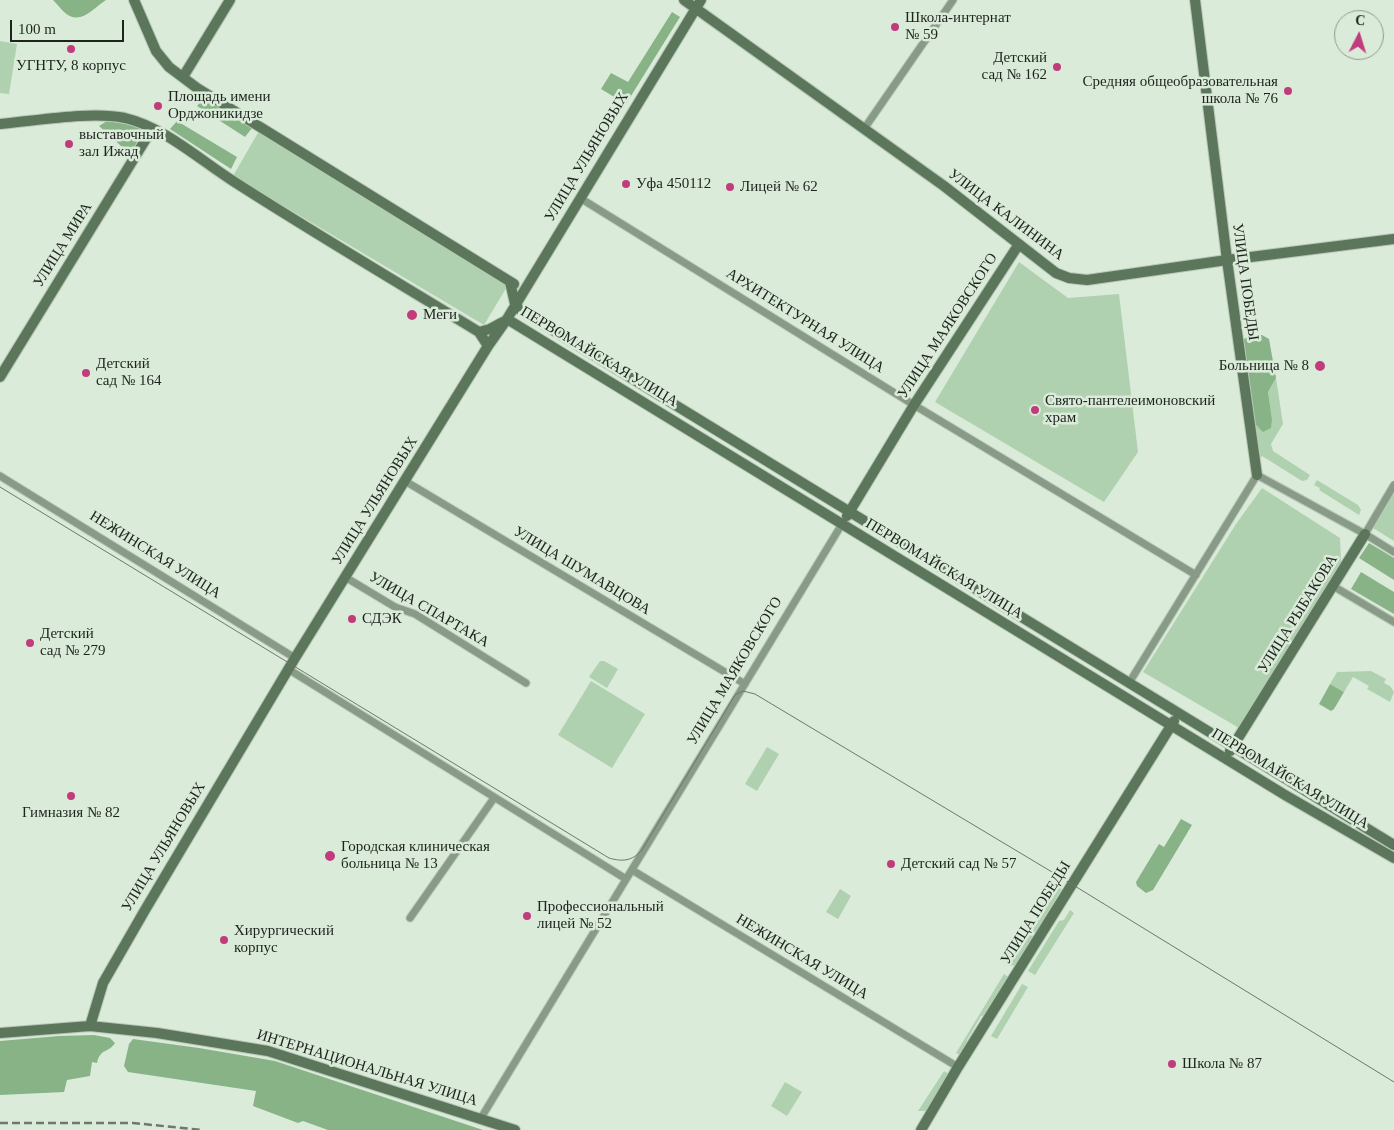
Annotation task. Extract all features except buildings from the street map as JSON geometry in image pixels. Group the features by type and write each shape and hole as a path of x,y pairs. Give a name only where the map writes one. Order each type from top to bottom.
{"main road":[{"path":"134,0 156,51 169,67 221,103 510,282"},
{"path":"183,77 230,0"},
{"name":"УЛИЦА КАЛИНИНА","path":"684,0 698,4 864,129 944,186 1056,273 1069,278 1087,280 1394,239"},
{"name":"УЛИЦА ПОБЕДЫ","path":"1195,0 1227,260 1257,475"},
{"name":"УЛИЦА УЛЬЯНОВЫХ","path":"90,1026 103,983 288,669 488,346 507,319 698,4"},
{"path":"0,124 87,116 125,118 139,123 173,140 232,180 479,332 488,346"},
{"name":"УЛИЦА МИРА","path":"0,377 152,129"},
{"name":"УЛИЦА МАЯКОВСКОГО","path":"842,524 914,405 1019,244"},
{"name":"ПЕРВОМАЙСКАЯ УЛИЦА","path":"529,282 519,284 510,282 515,304 520,310 1394,845"},
{"name":"ПЕРВОМАЙСКАЯ УЛИЦА","path":"479,332 490,329 507,319 1171,725 1394,858"},
{"name":"УЛИЦА РЫБАКОВА","path":"1226,758 1365,534"},
{"name":"УЛИЦА ПОБЕДЫ","path":"921,1130 958,1067 1178,713"},
{"name":"ИНТЕРНАЦИОНАЛЬНАЯ УЛИЦА","path":"0,1032 90,1026 268,1051 515,1130"}],"street":[{"path":"864,129 953,0"},
{"name":"АРХИТЕКТУРНАЯ УЛИЦА","path":"580,198 914,405 1196,575"},
{"path":"1129,683 1257,475 1394,552"},
{"name":"НЕЖИНСКАЯ УЛИЦА","path":"0,476 295,658"},
{"name":"УЛИЦА ШУМАВЦОВА","path":"405,481 745,684"},
{"name":"УЛИЦА РЫБАКОВА","path":"1365,534 1394,485"},
{"name":"УЛИЦА МАЯКОВСКОГО","path":"481,1118 842,524"},
{"name":"УЛИЦА СПАРТАКА","path":"345,577 395,608 415,614 526,683"},
{"path":"1333,586 1394,622"},
{"path":"288,669 626,880"},
{"path":"410,918 494,798"},
{"name":"НЕЖИНСКАЯ УЛИЦА","path":"632,870 958,1067"}],"green space":[{"path":"53,0 106,0 86,15 75,18 64,12"},
{"path":"672,12 680,17 626,104 601,89 611,73 628,82"},
{"path":"0,41 17,44 9,94 0,93"},
{"path":"204,98 252,128 245,137 197,106"},
{"path":"107,121 146,129 138,145 129,150 121,146 99,126"},
{"path":"177,121 237,157 231,169 170,129"},
{"path":"259,131 508,285 484,325 233,176"},
{"path":"1019,262 1068,298 1119,294 1138,452 1104,502 935,402"},
{"path":"1262,335 1269,339 1276,378 1268,392 1272,419 1271,428 1263,432 1251,420 1242,341 1248,336"},
{"path":"1276,378 1283,424 1271,444 1273,451 1310,475 1307,480 1302,481 1262,456 1258,462 1251,420 1259,428 1272,419 1268,392"},
{"path":"1317,480 1358,505 1361,510 1359,515 1319,490 1320,488 1314,485"},
{"path":"1262,488 1340,538 1341,562 1239,728 1143,672 1236,524"},
{"path":"1394,493 1394,541 1373,528"},
{"path":"1369,543 1394,558 1394,580 1359,558"},
{"path":"1361,572 1394,592 1394,614 1351,589"},
{"path":"600,661 604,661 618,669 607,688 589,677"},
{"path":"1371,671 1386,679 1384,683 1390,686 1394,692 1390,702 1367,689 1369,686 1353,677 1344,692 1330,684 1337,672"},
{"path":"591,681 645,714 612,768 558,735"},
{"path":"1330,684 1344,692 1331,711 1319,704"},
{"path":"767,747 779,754 757,791 745,784"},
{"path":"1181,819 1192,825 1153,890 1146,893 1137,886 1136,882 1159,844 1164,847"},
{"path":"1059,883 1063,887 1017,965 1008,966"},
{"path":"840,889 851,896 838,919 826,912"},
{"path":"1070,910 1074,913 1035,975 1028,971 1059,921 1064,920"},
{"path":"1004,974 1010,978 987,1015 981,1016 967,1040 968,1047 962,1056 956,1053"},
{"path":"1022,984 1028,987 997,1039 991,1036"},
{"path":"94,1035 110,1038 115,1043 100,1055 97,1063 92,1062 90,1076 67,1080 64,1092 0,1095 0,1041"},
{"path":"133,1039 275,1061 483,1130 328,1130 303,1121 298,1123 253,1106 256,1091 128,1072 124,1066 129,1044"},
{"path":"944,1071 950,1075 926,1111 918,1111"},
{"path":"785,1082 802,1092 787,1116 771,1106"}],"tram line":[{"path":"0,487 609,858 627,860 642,850 735,695 743,691 755,694 1052,872 1394,1082"}],"railway":[{"path":"0,1123 133,1123 202,1130"}],"place":[{"name":"Школа-интернат № 59","path":"895,27"},
{"name":"УГНТУ, 8 корпус","path":"71,49"},
{"name":"Детский сад № 162","path":"1057,67"},
{"name":"Средняя общеобразовательная школа № 76","path":"1288,91"},
{"name":"Площадь имени Орджоникидзе","path":"158,106"},
{"name":"выставочный зал Ижад","path":"69,144"},
{"name":"Уфа 450112","path":"626,184"},
{"name":"Лицей № 62","path":"730,187"},
{"name":"Меги","path":"412,315"},
{"name":"Больница № 8","path":"1320,366"},
{"name":"Детский сад № 164","path":"86,373"},
{"name":"Свято-пантелеимоновский храм","path":"1035,410"},
{"name":"СДЭК","path":"352,619"},
{"name":"Детский сад № 279","path":"30,643"},
{"name":"Гимназия № 82","path":"71,796"},
{"name":"Городская клиническая больница № 13","path":"330,856"},
{"name":"Детский сад № 57","path":"891,864"},
{"name":"Профессиональный лицей № 52","path":"527,916"},
{"name":"Хирургический корпус","path":"224,940"},
{"name":"Школа № 87","path":"1172,1064"}]}
